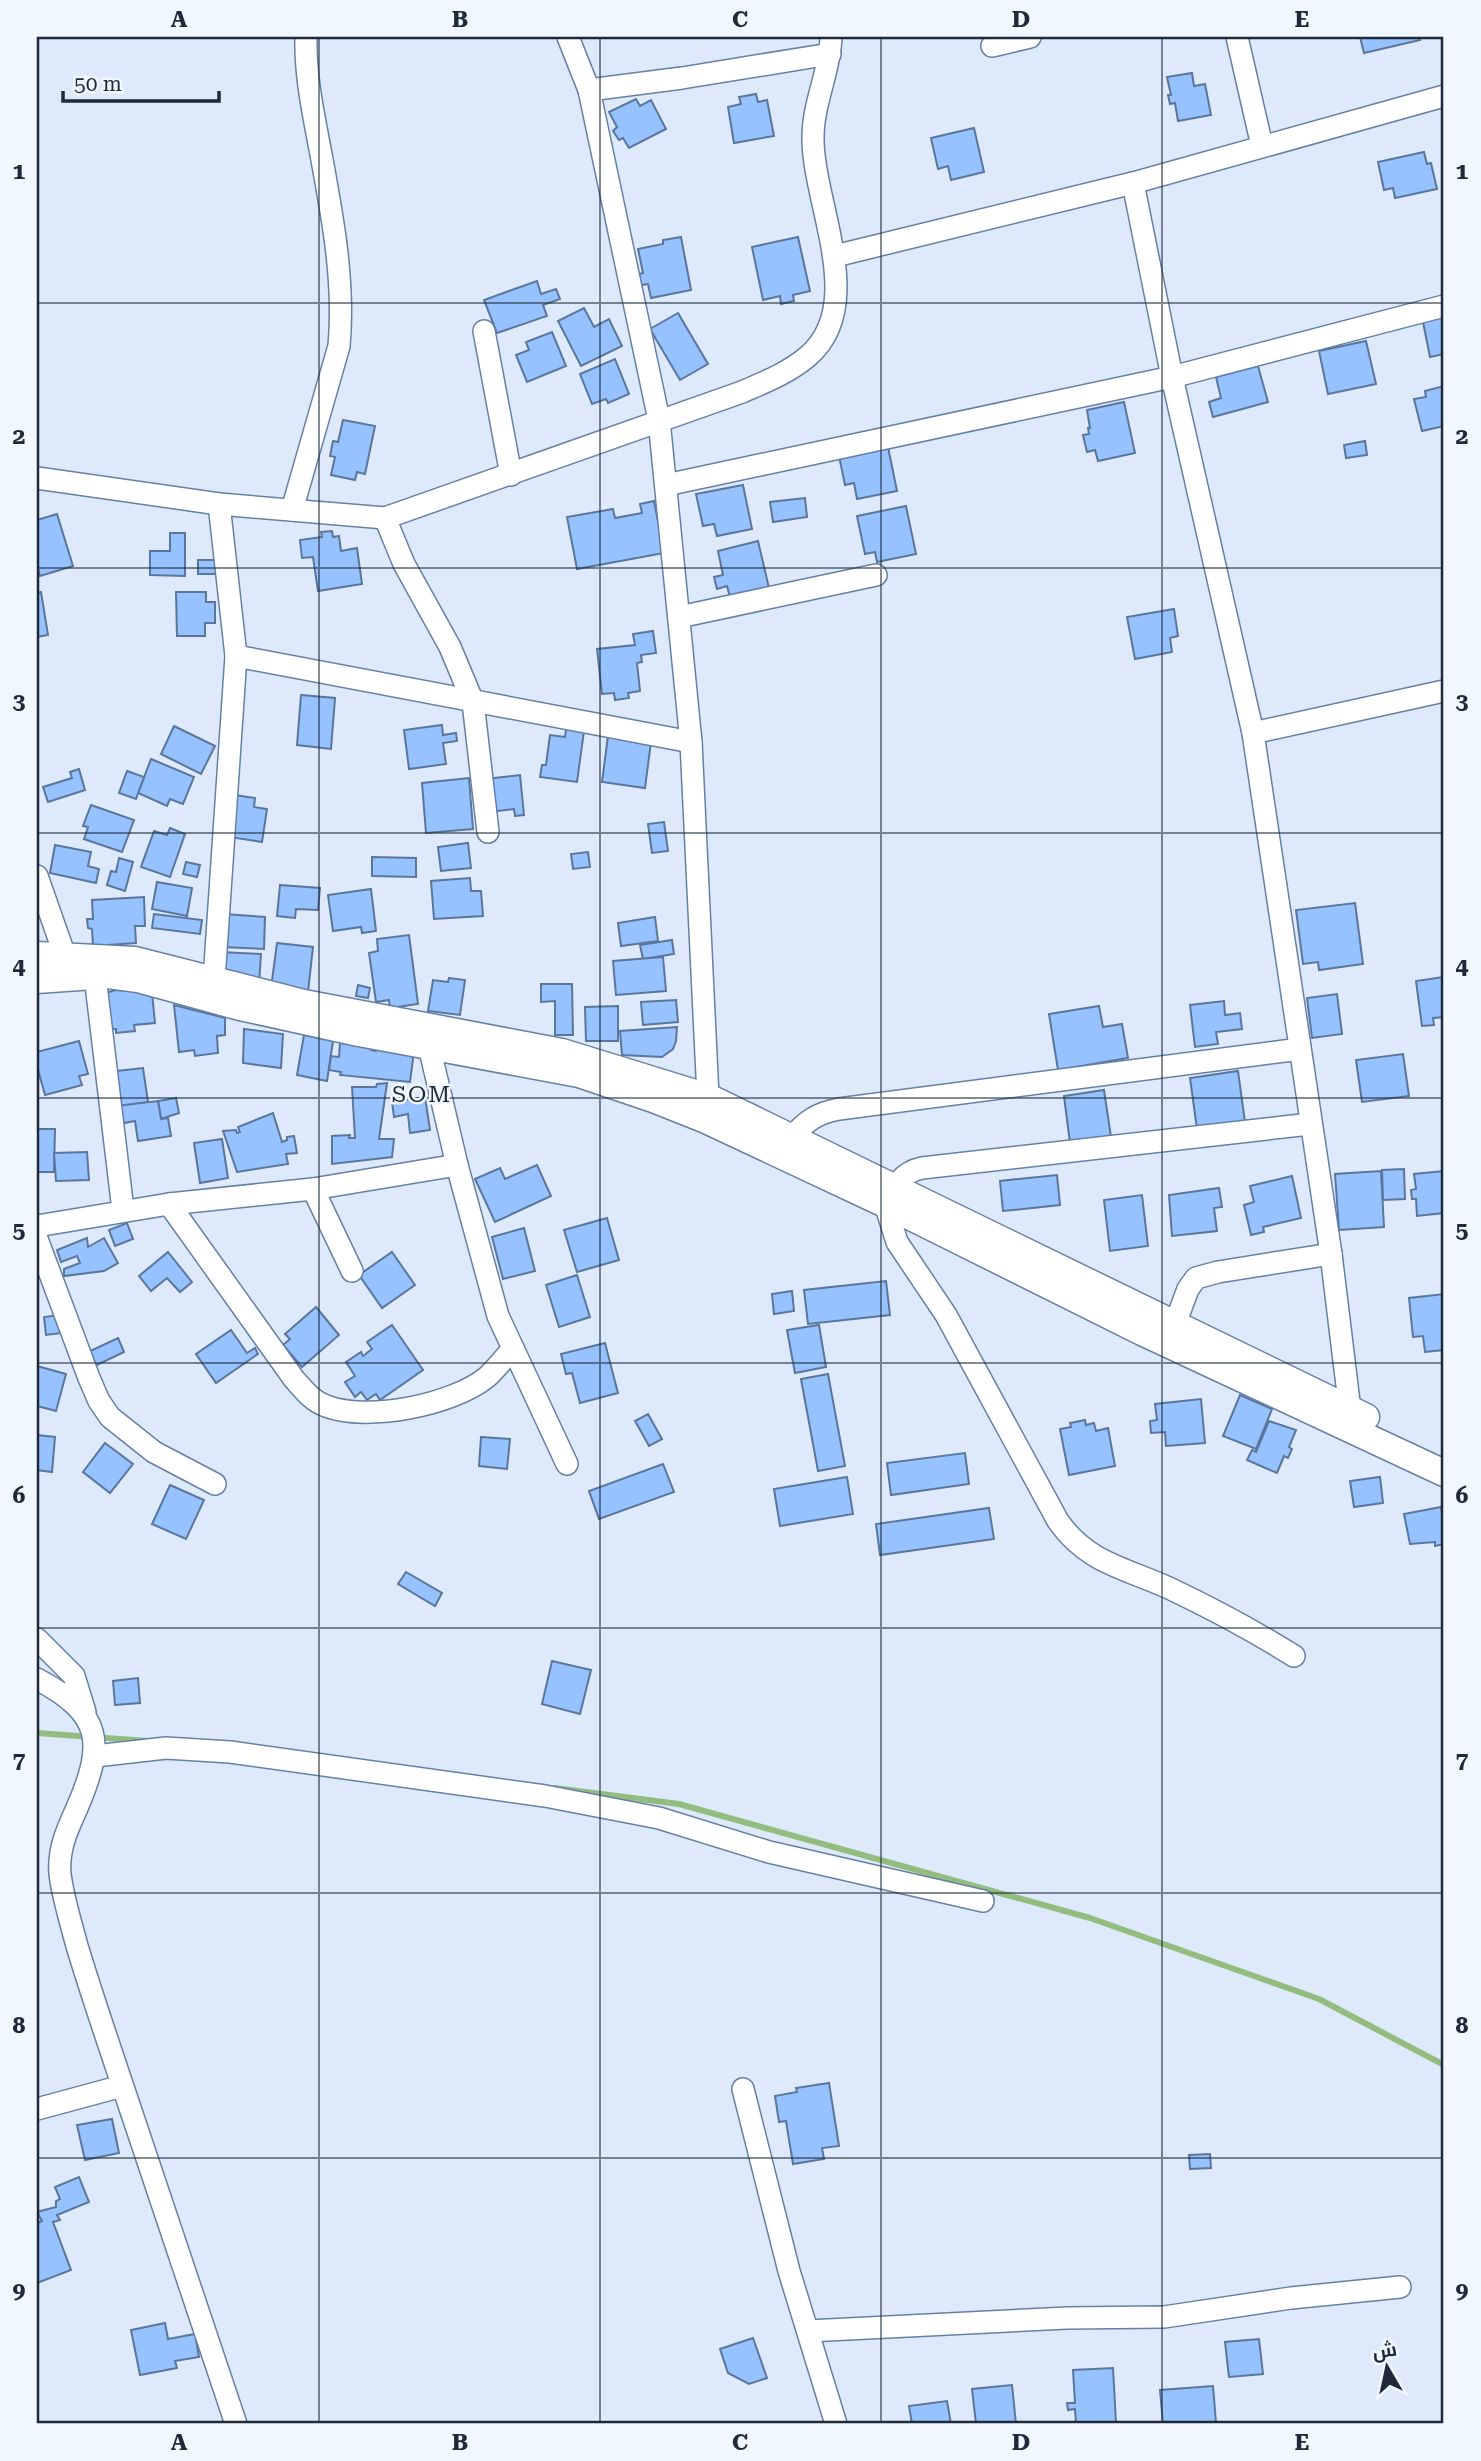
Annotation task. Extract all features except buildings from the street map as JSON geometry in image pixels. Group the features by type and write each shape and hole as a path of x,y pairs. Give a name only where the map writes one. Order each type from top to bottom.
{"main road":[{"path":"37,955 135,960 304,1003 562,1052 619,1068 889,1196 1175,1324 1444,1453"},
{"path":"37,980 95,976 138,979 240,1007 579,1074 653,1099 707,1109 791,1138 889,1196 1142,1332 1444,1473"}],"street":[{"path":"292,510 339,346 341,324 339,270 308,82 306,37"},
{"path":"568,37 589,90 659,420 691,742 707,1109"},
{"path":"992,46 1030,37"},
{"path":"1237,37 1262,146"},
{"path":"37,478 219,504 385,518 741,393 784,374 810,355 827,332 835,306 835,256 822,203 813,136 831,45 682,78 589,90"},
{"path":"835,256 1133,183 1444,96"},
{"path":"1133,183 1172,377 1254,733 1331,1254 1350,1410"},
{"path":"666,485 1172,377 1444,306"},
{"path":"484,331 511,475"},
{"path":"214,980 236,656 219,504"},
{"path":"385,518 404,564 450,647 473,702 488,832"},
{"path":"679,617 876,575"},
{"path":"236,656 691,742"},
{"path":"1254,733 1444,691"},
{"path":"37,876 65,956"},
{"path":"95,976 123,1210"},
{"path":"429,1046 457,1165 498,1315 567,1464"},
{"path":"791,1138 808,1119 822,1112 839,1109 1300,1049"},
{"path":"1294,1656 1247,1627 1083,1550 1070,1539 989,1399 946,1315 897,1242 889,1196 906,1174 932,1166 1108,1149 1310,1124"},
{"path":"37,1226 123,1210 313,1189 457,1165"},
{"path":"313,1189 352,1271"},
{"path":"169,1204 294,1379 310,1398 326,1406 346,1411 384,1411 444,1399 486,1377 513,1349"},
{"path":"37,1239 89,1378 110,1417 154,1452 215,1484"},
{"path":"1175,1324 1188,1289 1196,1278 1331,1254"},
{"path":"37,1639 74,1676 91,1727 95,1756 87,1784 65,1832 60,1859 63,1893 89,1987 236,2424"},
{"path":"37,1679 67,1697 86,1714"},
{"path":"95,1756 166,1748 230,1752 545,1796 659,1818 769,1852 984,1901"},
{"path":"37,2109 122,2086"},
{"path":"743,2089 779,2232 836,2424"},
{"path":"808,2331 1067,2318 1164,2317 1291,2298 1400,2287"}],"waterway":[{"path":"37,1733 148,1741"},
{"path":"555,1788 679,1804 1090,1918 1319,1999 1444,2065"}],"district":[{"name":"SOM","path":"422,1094"}]}
